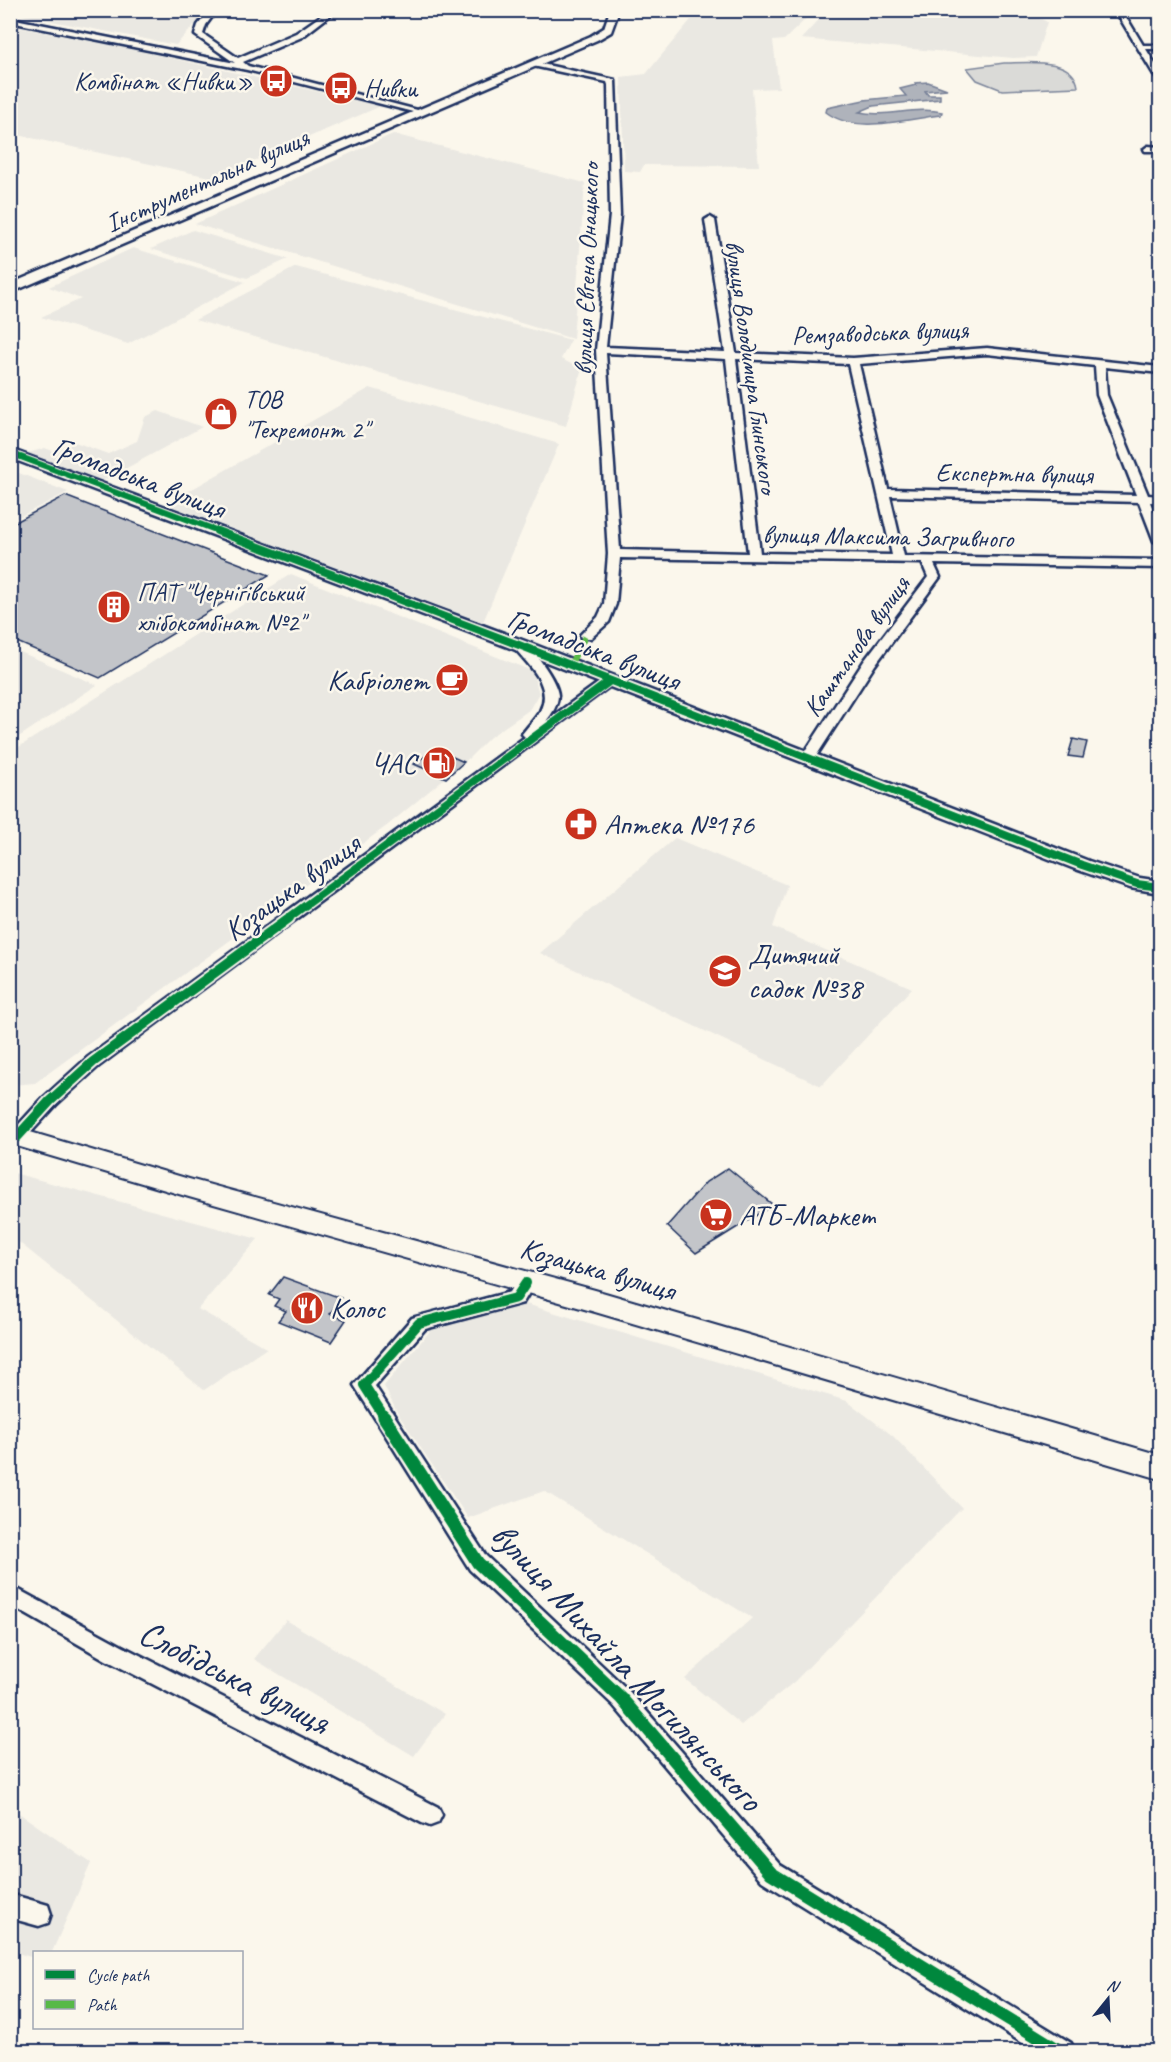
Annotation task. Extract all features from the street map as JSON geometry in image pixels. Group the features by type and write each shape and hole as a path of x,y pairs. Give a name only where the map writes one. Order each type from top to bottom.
{"main road":[{"name":"Козацька вулиця","path":"14,1136 189,1188 771,1352 1161,1467"}],"street":[{"path":"214,10 201,25 198,35 247,68"},
{"path":"238,61 299,35 334,10"},
{"name":"Інструментальна вулиця","path":"10,289 594,38 608,30 615,10"},
{"path":"1118,10 1161,78"},
{"name":"Інструментальна вулиця","path":"10,20 247,68 421,112"},
{"path":"1140,47 1161,47"},
{"name":"вулиця Євгена Онацького","path":"536,64 611,80 615,215 601,350 614,554 610,604 603,619 586,635"},
{"path":"1148,149 1161,149"},
{"name":"вулиця Володимира Глинського","path":"710,220 731,357 754,556"},
{"name":"Ремзаводська вулиця","path":"601,350 853,361 987,351 1161,370"},
{"name":"Каштанова вулиця","path":"853,361 899,559"},
{"name":"Експертна вулиця","path":"1100,364 1102,394 1161,541"},
{"name":"Громадська вулиця","path":"10,453 519,645 1082,865 1137,884 1161,887"},
{"name":"Експертна вулиця","path":"883,492 1161,499"},
{"name":"вулиця Максима Загривного","path":"614,554 1161,564"},
{"name":"Каштанова вулиця","path":"808,758 869,664 934,577 926,559"},
{"path":"518,749 543,716 551,701 544,676 519,645"},
{"name":"Козацька вулиця","path":"14,1136 93,1062 609,681"},
{"name":"вулиця Михайла Могилянського","path":"526,1283 516,1298 419,1323 364,1385 478,1563 621,1698 771,1873 1062,2052"},
{"name":"Слобідська вулиця","path":"10,1594 114,1653 430,1815"},
{"path":"10,1906 39,1914"}],"shaded area":[{"path":"11,10 207,11 176,45"},
{"path":"699,10 814,11 784,40 773,41 779,88 752,89 759,166 644,165 640,172 624,171 621,77 646,74"},
{"path":"827,11 1026,11 1047,22 1036,57 1013,58 801,39"},
{"path":"11,26 127,48 381,106 214,178 18,135 11,138"},
{"path":"1036,62 1058,66 1068,70 1075,77 1078,87 1002,90 977,80 967,68"},
{"path":"928,82 947,89 925,91 928,95 940,95 940,99 873,106 859,112 880,114 932,111 942,112 941,115 866,124 838,119 826,112 827,108 864,100 906,96 900,89 916,85 915,83"},
{"path":"393,134 585,183 573,339 195,224"},
{"path":"193,230 288,259 247,278 151,249"},
{"path":"133,248 245,282 128,344 41,317 81,299 49,287"},
{"path":"296,267 571,340 561,359 582,369 566,426 195,320"},
{"path":"370,388 559,444 483,622 166,504"},
{"path":"158,411 202,427 101,482 28,453 45,448 53,451 72,441 108,454 137,441 145,417"},
{"path":"11,470 68,492 11,521"},
{"path":"291,574 532,671 539,693 529,710 490,737 469,758 388,825 35,1083 11,1085 11,752"},
{"path":"11,648 97,685 11,742"},
{"name":"Дитячий садок №38","path":"675,838 787,885 773,927 912,988 821,1086 540,953"},
{"path":"10,1172 258,1239 198,1309 267,1348 204,1390 11,1236"},
{"path":"526,1304 847,1401 893,1436 962,1508 795,1681 741,1725 685,1679 752,1618 544,1491 468,1518 398,1414 384,1386 430,1331"},
{"path":"286,1620 445,1714 414,1756 254,1659"},
{"path":"10,1807 91,1863 52,1951 33,1951 33,1958 11,1951"}],"building":[{"name":"ПАТ \"Чернігівський хлібокомбінат №2\"","path":"65,496 269,575 100,678 10,639 10,525"},
{"path":"1073,739 1087,742 1083,758 1068,756"},
{"name":"ЧАС","path":"435,749 464,762 446,778 414,764"},
{"name":"АТБ-Маркет","path":"728,1168 773,1205 696,1253 667,1226 706,1182"},
{"name":"Колос","path":"283,1277 341,1298 330,1314 346,1320 331,1342 278,1321 286,1311 274,1306 279,1299 269,1295"}],"marked path":[{"path":"570,665 586,635"}],"cycle path":[{"path":"10,453 519,645 1082,865 1137,884 1160,887"},
{"path":"17,1137 50,1101 93,1062 610,681"},
{"path":"526,1283 516,1298 419,1323 364,1385 478,1563 621,1698 771,1873 1062,2052"}],"place":[{"name":"Комбінат «Нивки»","path":"276,81"},
{"name":"Нивки","path":"341,88"},
{"name":"ТОВ \"Техремонт 2\"","path":"221,414"},
{"name":"ПАТ \"Чернігівський хлібокомбінат №2\"","path":"114,607"},
{"name":"Кабріолет","path":"452,680"},
{"name":"ЧАС","path":"439,763"},
{"name":"Аптека №176","path":"581,824"},
{"name":"Дитячий садок №38","path":"725,971"},
{"name":"АТБ-Маркет","path":"716,1215"},
{"name":"Колос","path":"307,1308"}]}
